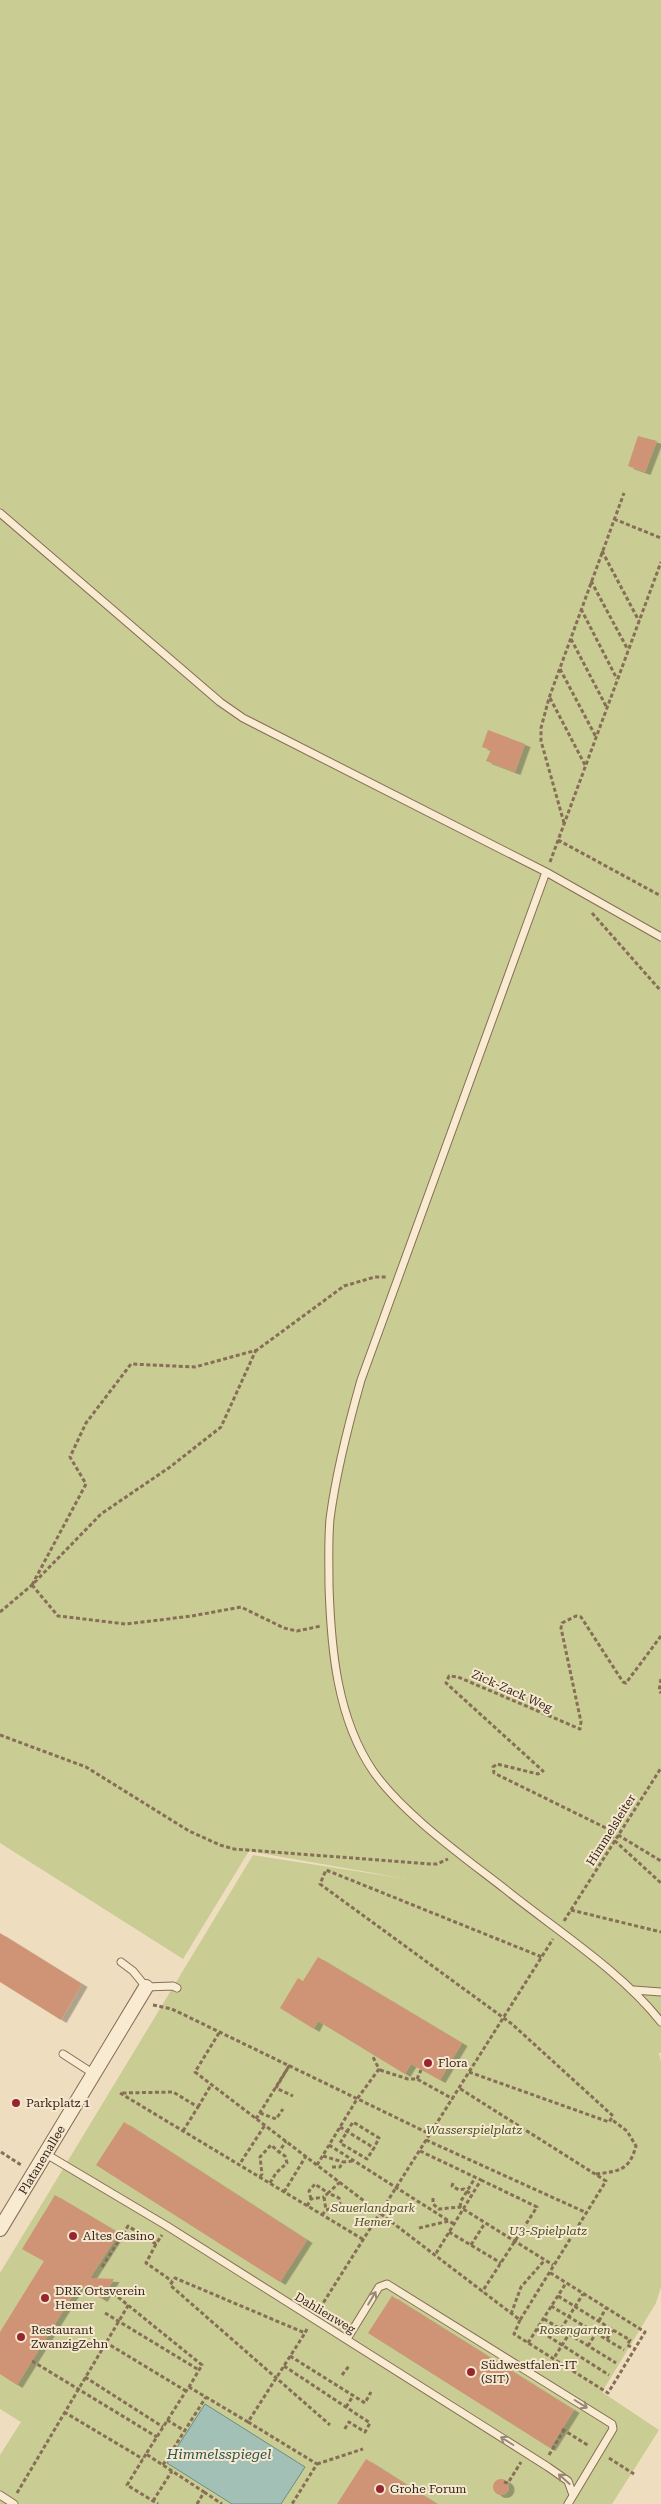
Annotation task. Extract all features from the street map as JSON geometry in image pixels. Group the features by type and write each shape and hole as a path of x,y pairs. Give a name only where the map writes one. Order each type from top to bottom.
{"street":[{"name":"Platanenallee","path":"0,2229 146,1987"}],"lane":[{"path":"0,513 220,702 243,718 546,872 661,936"},
{"path":"546,872 362,1380 341,1454 330,1520 329,1625 336,1671 354,1735 363,1755 388,1789 456,1851 634,1990 661,2022"},
{"path":"121,1962 133,1971 146,1987 173,1986 177,1988"},
{"path":"634,1990 661,1992"},
{"path":"63,2054 94,2074"},
{"name":"Dahlienweg","path":"46,2154 167,2226 565,2478 571,2485 573,2495"},
{"path":"347,2339 379,2287 387,2284 612,2424 613,2429 568,2504"},
{"path":"0,2495 15,2500"}],"path":[{"path":"564,823 541,740 541,728 570,639 624,493"},
{"path":"614,520 661,538"},
{"path":"602,551 639,622"},
{"path":"546,872 661,562"},
{"path":"592,580 628,651"},
{"path":"581,610 618,679"},
{"path":"570,639 607,708"},
{"path":"560,669 596,738"},
{"path":"550,698 586,766"},
{"path":"558,840 661,896"},
{"path":"589,908 661,991"},
{"path":"32,1586 86,1484 70,1457 86,1422 130,1364 195,1367 257,1350 344,1286 375,1278 400,1276"},
{"path":"0,1612 32,1586 101,1514 170,1467 221,1427 257,1350"},
{"path":"32,1586 58,1616 126,1624 192,1616 241,1607 284,1628 297,1631 329,1625"},
{"name":"Zick-Zack Weg","path":"661,1636 626,1683 623,1682 581,1617 576,1616 562,1624 561,1628 581,1722 580,1730 458,1677 451,1676 446,1680 450,1689 543,1772 538,1774 497,1764 493,1767 494,1773 606,1828 615,1841 661,1883"},
{"path":"661,1679 659,1691 661,1693"},
{"path":"0,1735 86,1767 202,1838 234,1849 436,1864 446,1861 456,1851"},
{"name":"Himmelsleiter","path":"576,1903 661,1768"},
{"path":"618,1835 661,1861"},
{"path":"542,1957 326,1870 320,1884 504,2017 613,2116 611,2119"},
{"path":"571,1910 661,1932"},
{"path":"248,2422 532,1973"},
{"path":"138,2001 172,2009 430,2134"},
{"path":"219,2033 195,2072 520,2320"},
{"path":"317,2165 357,2099 379,2069 372,2055"},
{"path":"256,2119 289,2066"},
{"path":"380,2070 408,2080 417,2079 452,2099"},
{"path":"417,2079 421,2070"},
{"path":"469,2072 609,2122 611,2119"},
{"path":"183,2131 211,2085"},
{"path":"276,2088 293,2096"},
{"path":"459,2088 606,2181 553,2265 520,2320 514,2334 608,2394 645,2332 549,2272"},
{"path":"198,2107 172,2092 120,2093 364,2240"},
{"path":"260,2113 276,2119 283,2110"},
{"path":"595,2174 625,2167 632,2160 636,2146 627,2131 611,2119"},
{"path":"353,2122 380,2138 367,2159 340,2143 347,2131 353,2122"},
{"path":"241,2162 265,2125"},
{"path":"340,2127 374,2148"},
{"path":"426,2140 587,2213"},
{"path":"279,2152 286,2141"},
{"path":"260,2177 262,2174 260,2157 271,2145 285,2156 287,2163 276,2173 270,2183"},
{"path":"329,2145 454,2224"},
{"path":"348,2157 352,2150"},
{"path":"420,2151 538,2207 482,2292"},
{"path":"1,2152 34,2173"},
{"path":"284,2192 306,2156"},
{"path":"322,2156 333,2157 343,2162 354,2161"},
{"path":"332,2168 340,2167 343,2162"},
{"path":"462,2208 461,2200 475,2178"},
{"path":"435,2255 462,2208 481,2180"},
{"path":"311,2199 324,2197 340,2182"},
{"path":"453,2183 452,2186 472,2194"},
{"path":"307,2206 311,2199 309,2191 315,2184 339,2198 340,2203 334,2208 326,2210 322,2215"},
{"path":"324,2197 326,2210"},
{"path":"432,2198 433,2204 439,2209 462,2208 553,2265"},
{"path":"420,2228 448,2221"},
{"path":"471,2245 485,2223"},
{"path":"102,2267 128,2226 156,2244"},
{"path":"167,2226 146,2263 172,2281"},
{"path":"449,2232 501,2263"},
{"path":"511,2314 521,2287 544,2261"},
{"path":"172,2281 174,2278 305,2333"},
{"path":"172,2281 170,2285 330,2425"},
{"path":"528,2343 566,2283"},
{"path":"108,2289 129,2304 202,2366 127,2485 158,2504"},
{"path":"561,2329 583,2294"},
{"path":"558,2296 613,2330 606,2340"},
{"path":"15,2500 64,2412 129,2304"},
{"path":"551,2306 624,2350"},
{"path":"599,2321 606,2308"},
{"path":"105,2313 199,2370"},
{"path":"544,2318 616,2363"},
{"path":"537,2329 609,2375"},
{"path":"613,2329 630,2340 627,2345 635,2349"},
{"path":"588,2346 596,2333"},
{"path":"554,2358 569,2334"},
{"path":"105,2342 186,2391"},
{"path":"290,2356 365,2403 371,2392"},
{"path":"32,2361 157,2438"},
{"path":"284,2366 370,2423 365,2432 349,2422 344,2430"},
{"path":"342,2375 349,2366"},
{"path":"85,2377 163,2427"},
{"path":"189,2387 317,2464"},
{"path":"346,2407 353,2396"},
{"path":"163,2465 206,2397"},
{"path":"64,2412 143,2459"},
{"path":"168,2420 185,2430"},
{"path":"551,2451 563,2430 585,2443"},
{"path":"292,2504 317,2464 363,2449"},
{"path":"504,2482 508,2483 526,2453"},
{"path":"146,2454 222,2504"},
{"path":"612,2460 634,2474"},
{"path":"153,2501 172,2471"},
{"path":"197,2504 204,2492"}],"green space":[{"path":"0,0 661,0 661,2053 659,2053 661,2062 661,2287 656,2303 602,2392 659,2430 612,2504 0,2504 0,2455 21,2422 0,2409 0,2273 253,1855 407,1879 249,1851 183,1959 0,1843"}],"water":[{"name":"Himmelsspiegel","path":"205,2404 305,2467 281,2504 232,2504 167,2463"}],"building":[{"path":"638,436 657,441 645,472 628,466"},
{"path":"488,730 525,744 515,772 486,761 491,750 482,747"},
{"path":"0,1933 82,1984 61,2020 0,1982"},
{"path":"318,1957 462,2043 440,2080 411,2064 405,2074 318,2021 314,2029 280,2008 298,1978 303,1981"},
{"path":"124,2122 307,2240 280,2282 96,2165"},
{"path":"55,2195 119,2233 90,2278 114,2279 102,2299 79,2285 17,2385 0,2374 0,2332 44,2261 22,2249"},
{"name":"Südwestfalen-IT (SIT)","path":"392,2296 574,2410 550,2448 368,2333"},
{"name":"Grohe Forum","path":"366,2459 437,2504 337,2504"},
{"path":"501,2479 509,2487 501,2495 493,2487"}],"place":[{"name":"Flora","path":"428,2063"},
{"name":"Parkplatz 1","path":"16,2103"},
{"name":"Altes Casino","path":"73,2236"},
{"name":"DRK Ortsverein Hemer","path":"45,2298"},
{"name":"Restaurant ZwanzigZehn","path":"21,2337"},
{"name":"Südwestfalen-IT (SIT)","path":"471,2372"},
{"name":"Grohe Forum","path":"380,2489"}],"park label":[{"name":"Wasserspielplatz","path":"474,2130"},
{"name":"Sauerlandpark Hemer","path":"373,2215"},
{"name":"U3-Spielplatz","path":"548,2231"},
{"name":"Rosengarten","path":"575,2330"}]}
